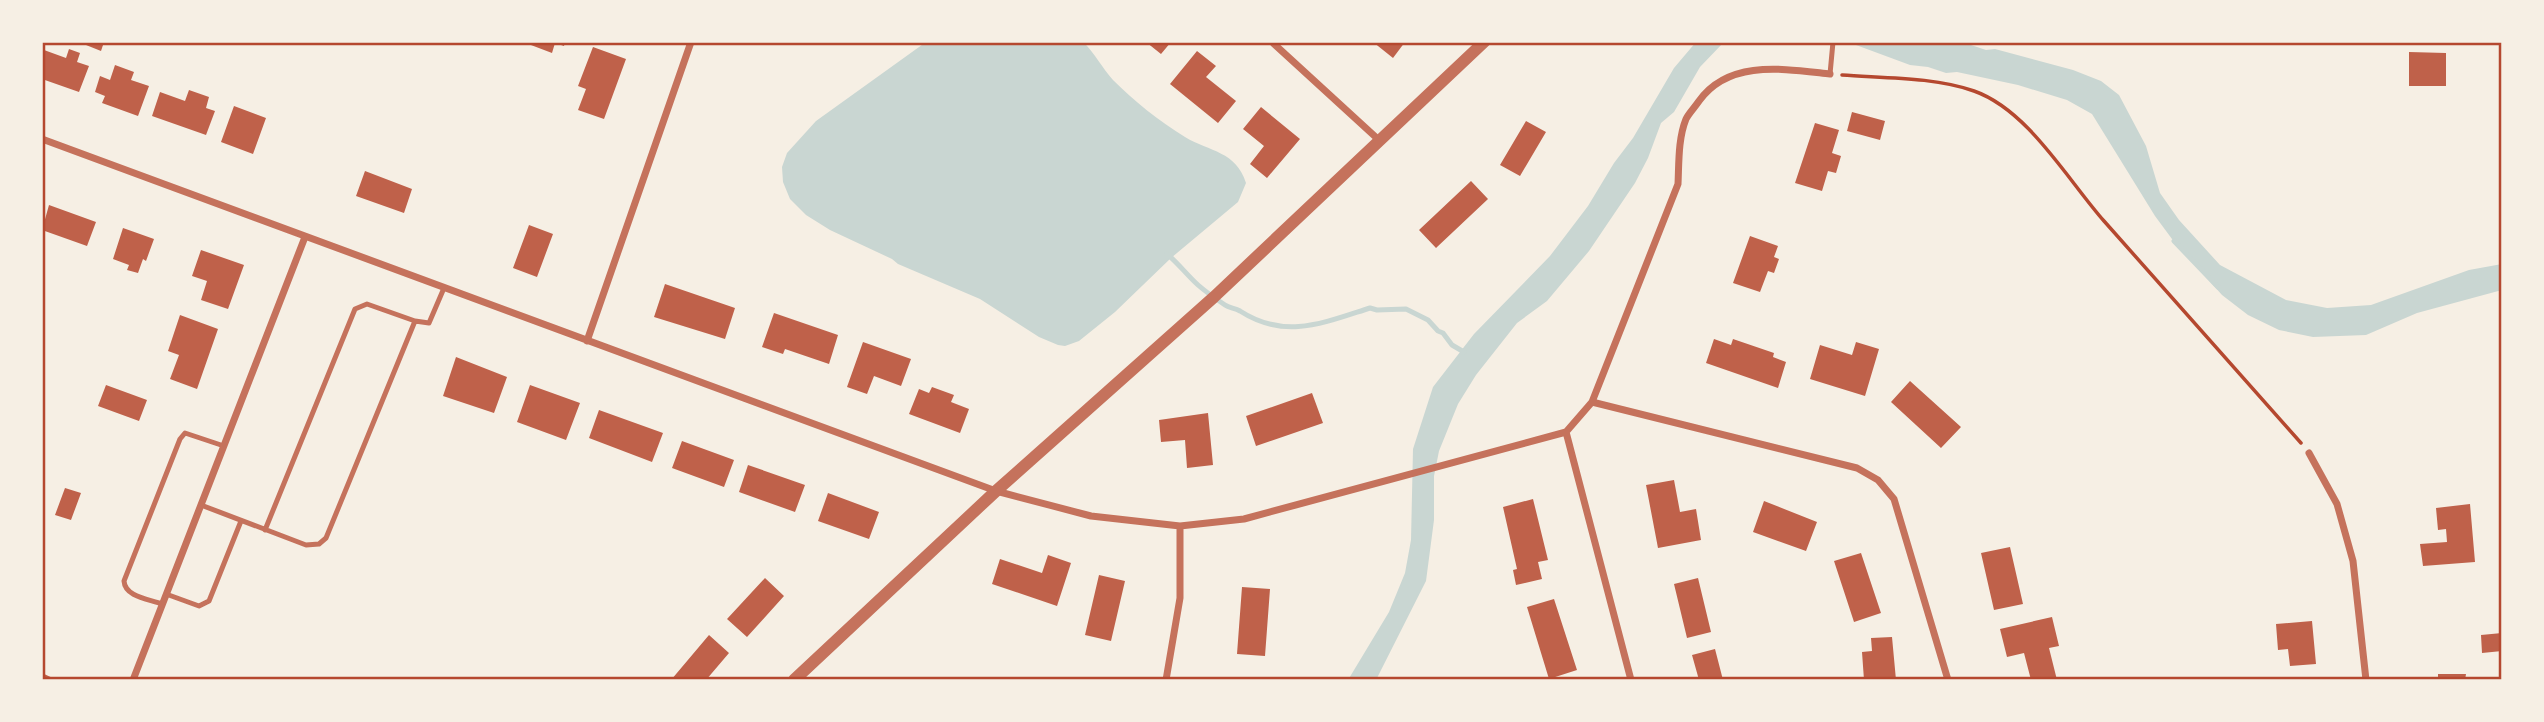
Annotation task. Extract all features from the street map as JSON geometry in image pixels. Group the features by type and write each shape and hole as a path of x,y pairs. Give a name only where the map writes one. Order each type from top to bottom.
{"street":[{"path":"587,341 691,42"},
{"path":"1272,42 1380,141"},
{"path":"794,680 996,491 1214,297 1484,42"},
{"path":"42,139 996,491 1091,516 1180,526 1244,519 1566,432 1592,402 1678,184 1679,153 1686,119 1707,90 1737,72 1772,68 1830,74"},
{"path":"133,680 305,237"},
{"path":"1592,402 1857,468 1878,480 1894,499 1948,680"},
{"path":"1566,432 1631,680"},
{"path":"2309,453 2337,504 2353,561 2366,680"},
{"path":"1166,680 1180,598 1180,526"}],"lane":[{"path":"1830,74 1833,42"},
{"path":"265,530 355,309 368,304 415,321 429,323 444,288"},
{"path":"201,505 306,545 319,544 326,538 415,321"},
{"path":"162,604 129,592 124,587 124,581 180,439 185,433 223,446"},
{"path":"166,594 199,606 209,601 241,521"}],"path":[{"path":"1830,74 1942,83 1974,91 2004,106 2028,129 2101,217 2309,453"}],"shaded area":[{"path":"926,42 1083,42 1129,96 1185,137 1236,164 1246,183 1238,202 1171,258 1115,312 1079,341 1065,346 1039,337 980,299 898,264 830,230 806,215 790,199 783,182 782,167 787,153 816,121"},
{"path":"1696,42 1724,42 1700,67 1674,112 1661,123 1635,183 1589,251 1547,301 1517,323 1476,375 1458,404 1439,451 1434,476 1434,520 1426,581 1376,680 1348,680 1389,612 1405,573 1411,540 1413,449 1433,387 1474,334 1550,256 1588,206 1633,138 1674,68"},
{"path":"1836,42 1965,43 2073,70 2101,81 2119,95 2146,146 2160,193 2179,220 2220,265 2286,300 2327,308 2371,305 2469,270 2502,264 2502,290 2417,313 2366,335 2313,337 2279,330 2248,315 2222,295 2172,239 2092,114 2067,100 2018,85 1910,65 1856,45"}],"building":[{"path":"87,42 104,42 101,51 86,45"},
{"path":"523,42 565,42 564,46 555,43 552,53"},
{"path":"1146,42 1171,42 1161,54"},
{"path":"1373,42 1405,42 1393,58"},
{"path":"593,47 626,59 604,119 578,110 586,89 578,86"},
{"path":"69,49 80,53 77,62 89,66 79,92 42,79 44,50 66,58"},
{"path":"1197,51 1216,66 1206,77 1236,101 1218,123 1170,84"},
{"path":"2409,52 2446,53 2446,86 2409,86"},
{"path":"115,65 134,72 131,80 149,86 138,116 102,103 105,96 95,92 100,76 110,80"},
{"path":"189,90 209,97 206,108 215,111 206,135 152,116 160,92 185,101"},
{"path":"234,106 266,118 253,154 221,142"},
{"path":"1261,107 1300,139 1267,178 1250,164 1264,146 1243,129"},
{"path":"1852,112 1885,121 1880,140 1847,131"},
{"path":"1526,121 1546,132 1520,176 1500,165"},
{"path":"1815,123 1839,130 1832,153 1841,156 1836,173 1828,171 1822,191 1795,183"},
{"path":"365,171 412,189 404,213 356,196"},
{"path":"1471,181 1488,199 1436,248 1419,230"},
{"path":"49,205 96,222 87,246 42,230"},
{"path":"529,225 553,234 537,277 513,268"},
{"path":"123,228 154,239 146,261 143,259 138,273 127,270 129,265 113,259"},
{"path":"1750,236 1778,246 1774,257 1779,259 1774,273 1768,271 1760,292 1733,283"},
{"path":"201,250 244,265 228,309 201,300 207,281 192,276"},
{"path":"665,284 735,308 725,339 654,317"},
{"path":"774,313 838,335 829,364 785,349 783,354 762,347"},
{"path":"180,315 218,329 197,389 170,379 179,355 168,351"},
{"path":"1714,339 1731,345 1733,339 1774,353 1773,357 1786,362 1778,388 1706,363"},
{"path":"863,342 911,359 901,386 874,376 867,394 847,387"},
{"path":"1856,342 1879,349 1865,396 1810,379 1820,345 1852,355"},
{"path":"456,357 507,377 494,413 443,396"},
{"path":"1910,381 1961,427 1941,448 1891,402"},
{"path":"106,385 147,400 139,421 98,406"},
{"path":"530,385 580,403 566,440 517,422"},
{"path":"932,387 954,395 951,402 969,409 960,433 909,414 919,389 929,393"},
{"path":"1312,393 1323,423 1256,446 1246,416"},
{"path":"599,410 663,433 652,462 589,438"},
{"path":"1208,413 1213,465 1187,468 1185,440 1161,442 1159,420"},
{"path":"682,441 734,460 724,487 672,468"},
{"path":"748,465 805,485 795,512 739,492"},
{"path":"1674,480 1680,512 1696,509 1701,540 1658,548 1646,485"},
{"path":"65,488 81,493 71,520 55,515"},
{"path":"828,493 879,512 869,539 818,521"},
{"path":"1533,499 1548,560 1538,562 1542,579 1516,585 1513,570 1517,569 1503,507"},
{"path":"1764,501 1817,522 1806,551 1753,532"},
{"path":"2470,504 2475,562 2423,566 2420,544 2447,542 2446,529 2438,530 2436,508"},
{"path":"2010,547 2023,604 1994,610 1981,553"},
{"path":"1861,553 1881,613 1854,622 1834,561"},
{"path":"1048,555 1071,563 1057,606 992,584 1000,559 1042,573"},
{"path":"1099,575 1125,581 1111,641 1085,635"},
{"path":"765,578 784,596 747,637 727,619"},
{"path":"1698,578 1711,632 1687,638 1674,584"},
{"path":"1242,587 1270,589 1265,656 1237,654"},
{"path":"1554,599 1577,670 1549,679 1527,607"},
{"path":"2052,617 2059,646 2049,648 2057,680 2031,680 2024,653 2007,657 2000,629"},
{"path":"2312,621 2316,664 2290,666 2288,649 2278,650 2276,624"},
{"path":"2502,633 2502,651 2482,653 2481,635"},
{"path":"709,635 729,653 706,680 671,680"},
{"path":"1892,637 1896,680 1864,680 1862,652 1872,651 1871,638"},
{"path":"1715,649 1723,680 1699,680 1692,655"},
{"path":"42,673 57,680 42,680"},
{"path":"2438,674 2466,674 2465,680 2438,680"}],"waterway":[{"path":"2174,241 2218,287"},
{"path":"1167,254 1211,295 1257,320 1273,325 1304,326 1370,308 1406,309 1428,320 1452,345 1464,352"}]}
